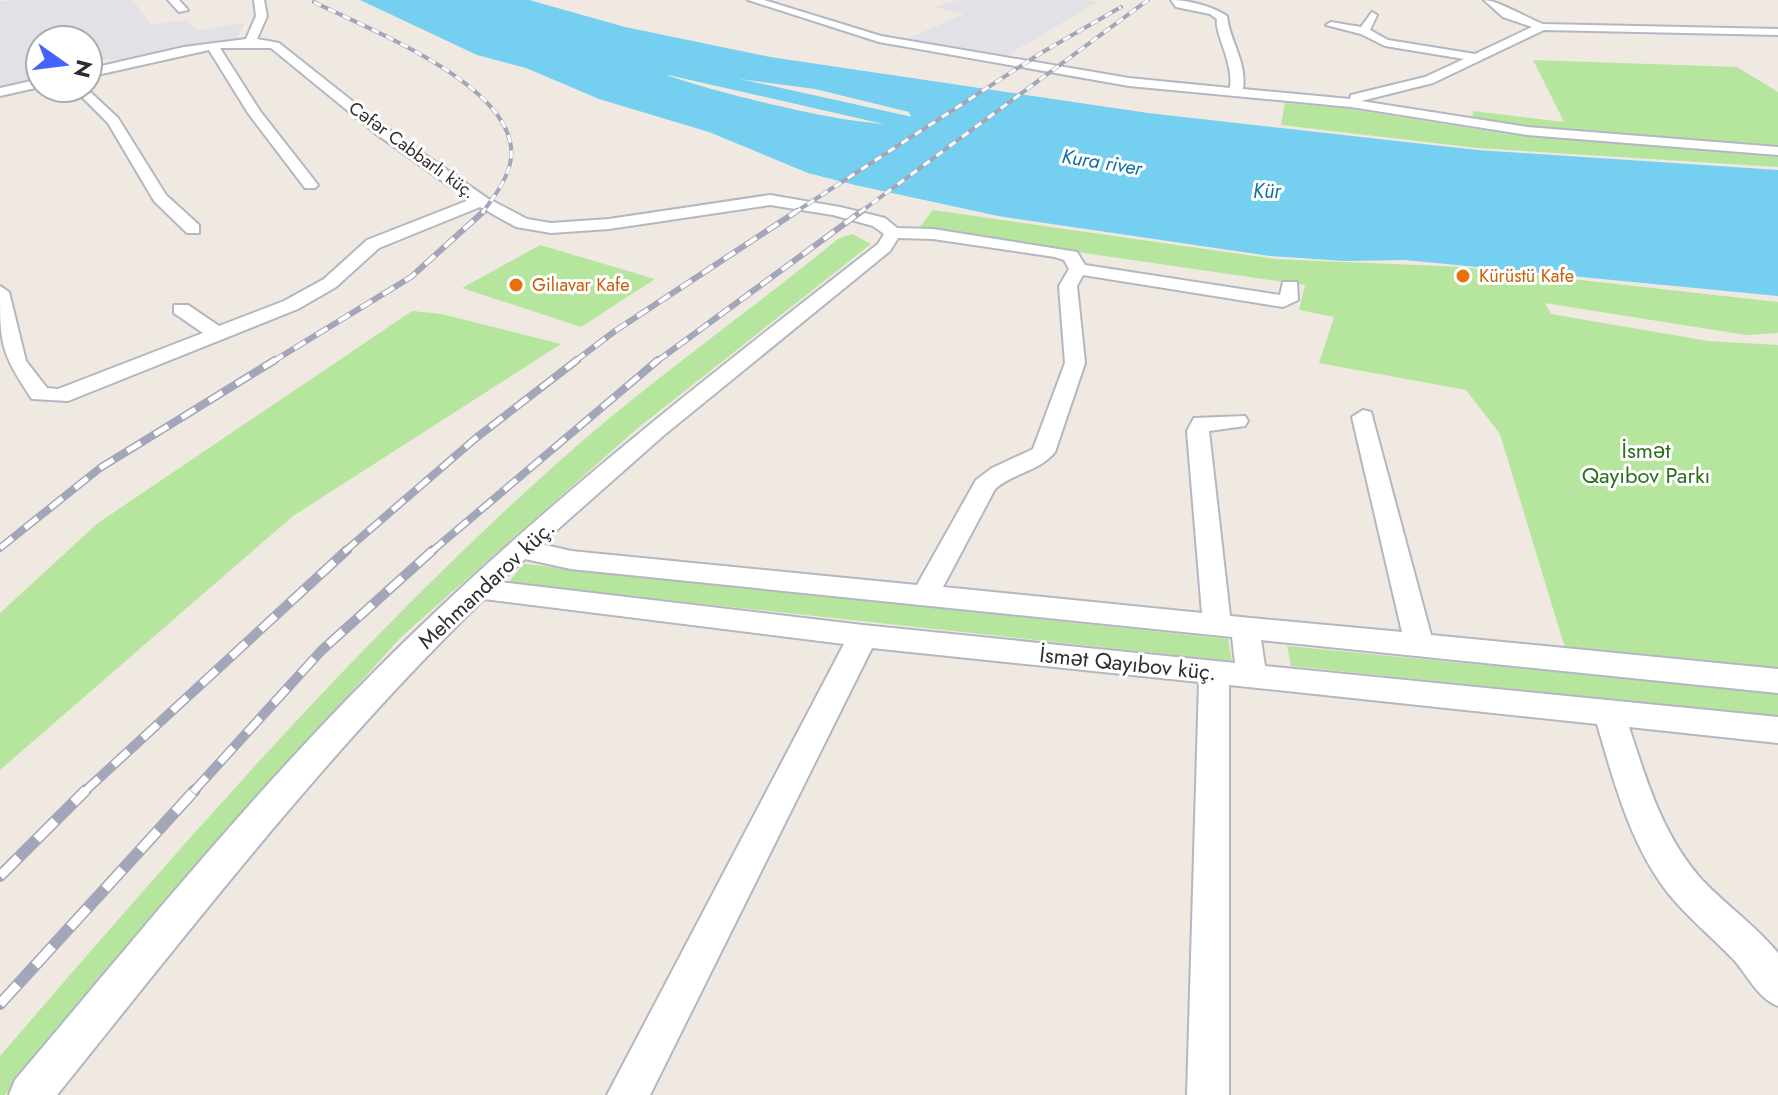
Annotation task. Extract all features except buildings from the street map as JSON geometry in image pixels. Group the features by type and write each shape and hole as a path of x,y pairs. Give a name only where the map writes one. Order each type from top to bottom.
{"street":[{"path":"173,0 183,10"},
{"path":"250,41 260,23 263,8 259,0"},
{"path":"753,0 902,44 1129,82 1351,103 1527,131 1778,151"},
{"path":"1176,0 1180,5 1213,11 1223,18 1221,27 1231,41 1238,82 1235,94"},
{"path":"1489,0 1507,15 1542,27 1778,32"},
{"path":"810,19 826,13 812,4"},
{"path":"1364,31 1372,15"},
{"path":"1331,25 1364,31 1385,43 1480,58"},
{"path":"1573,26 1609,43"},
{"path":"1351,103 1361,96 1429,80 1542,27"},
{"name":"Cəfər Cabbarlı küç.","path":"104,70 250,41 275,45 380,130 481,201 522,223 551,228 609,224 752,202 783,201 879,222 893,233"},
{"path":"213,47 255,113 310,185"},
{"path":"0,92 24,87"},
{"path":"95,104 113,121 160,198 193,229"},
{"path":"1459,121 1463,104"},
{"path":"0,292 16,361 40,394 50,396 80,390 313,294 386,238 481,201"},
{"path":"893,233 933,234 1056,252 1071,256 1078,269"},
{"name":"Mehmandarov küç.","path":"30,1095 274,801 394,670 521,549 671,417 884,247 893,233"},
{"path":"1078,269 1283,301 1289,300 1290,286"},
{"path":"925,595 985,485 997,472 1035,459 1043,452 1075,363 1068,286 1078,269"},
{"path":"181,309 219,335"},
{"path":"1363,417 1419,644"},
{"path":"1237,421 1208,421 1202,423 1198,431 1231,625 1252,676"},
{"path":"521,549 571,560 1778,681"},
{"name":"İsmət Qayıbov küç.","path":"479,588 520,596 863,636 1778,730"},
{"path":"628,1095 863,636"},
{"path":"1208,1095 1214,672"},
{"path":"1609,713 1641,812 1660,852 1678,880 1758,956 1778,987"}],"shaded area":[{"path":"133,0 151,25 186,20 197,31 245,23 235,41 136,60 104,60 104,24 24,24 24,83 0,88 0,2"},
{"path":"958,0 1097,2 1003,58 905,40 964,14 935,7"}],"green space":[{"path":"1533,60 1737,67 1778,92 1778,146 1536,129 1472,121 1473,111 1564,122"},
{"path":"1285,103 1343,108 1508,134 1778,157 1778,167 1477,148 1281,125"},
{"name":"İsmət Qayıbov Parkı","path":"933,210 1275,259 1462,267 1778,302 1778,333 1746,335 1545,303 1551,314 1708,341 1778,345 1778,670 1565,648 1500,434 1466,390 1319,363 1334,317 1299,310 1305,285 918,229"},
{"path":"852,234 871,244 639,427 401,637 186,876 5,1095 0,1095 0,1056 200,827 407,605 588,436 838,239"},
{"path":"540,245 655,279 581,327 462,288"},
{"path":"412,311 442,314 561,344 293,516 0,770 0,613 98,523"},
{"path":"524,564 1228,639 1232,661 508,583"},
{"path":"1287,646 1778,693 1778,717 1291,666"}],"water":[{"name":"Kür","path":"360,0 529,0 625,27 770,57 1148,113 1477,150 1778,170 1778,296 1405,260 1344,261 1270,256 998,216 808,173 709,132 599,99 526,68 477,55","holes":["673,70 815,89 909,112 913,121 868,123 832,117 753,100 667,75"]}],"waterway":[{"name":"Kura river","path":"618,58 967,136"}],"railway":[{"path":"859,213 1148,0"},
{"path":"314,2 436,63 467,84 491,107 507,132 511,159 504,181 482,212"},
{"path":"794,213 1041,53 1121,7"},
{"path":"574,362 615,331 797,211"},
{"path":"656,362 862,211"},
{"path":"272,362 411,277 482,212"},
{"path":"0,548 100,468 275,360"},
{"path":"344,552 476,438 577,360"},
{"path":"431,552 658,360"},
{"path":"84,792 347,550"},
{"path":"193,792 321,651 433,550"},
{"path":"0,1004 195,790"},
{"path":"0,876 84,792"}],"place":[{"name":"Kürüstü Kafe","path":"1463,276"},
{"name":"Gilıavar Kafe","path":"516,285"}]}
